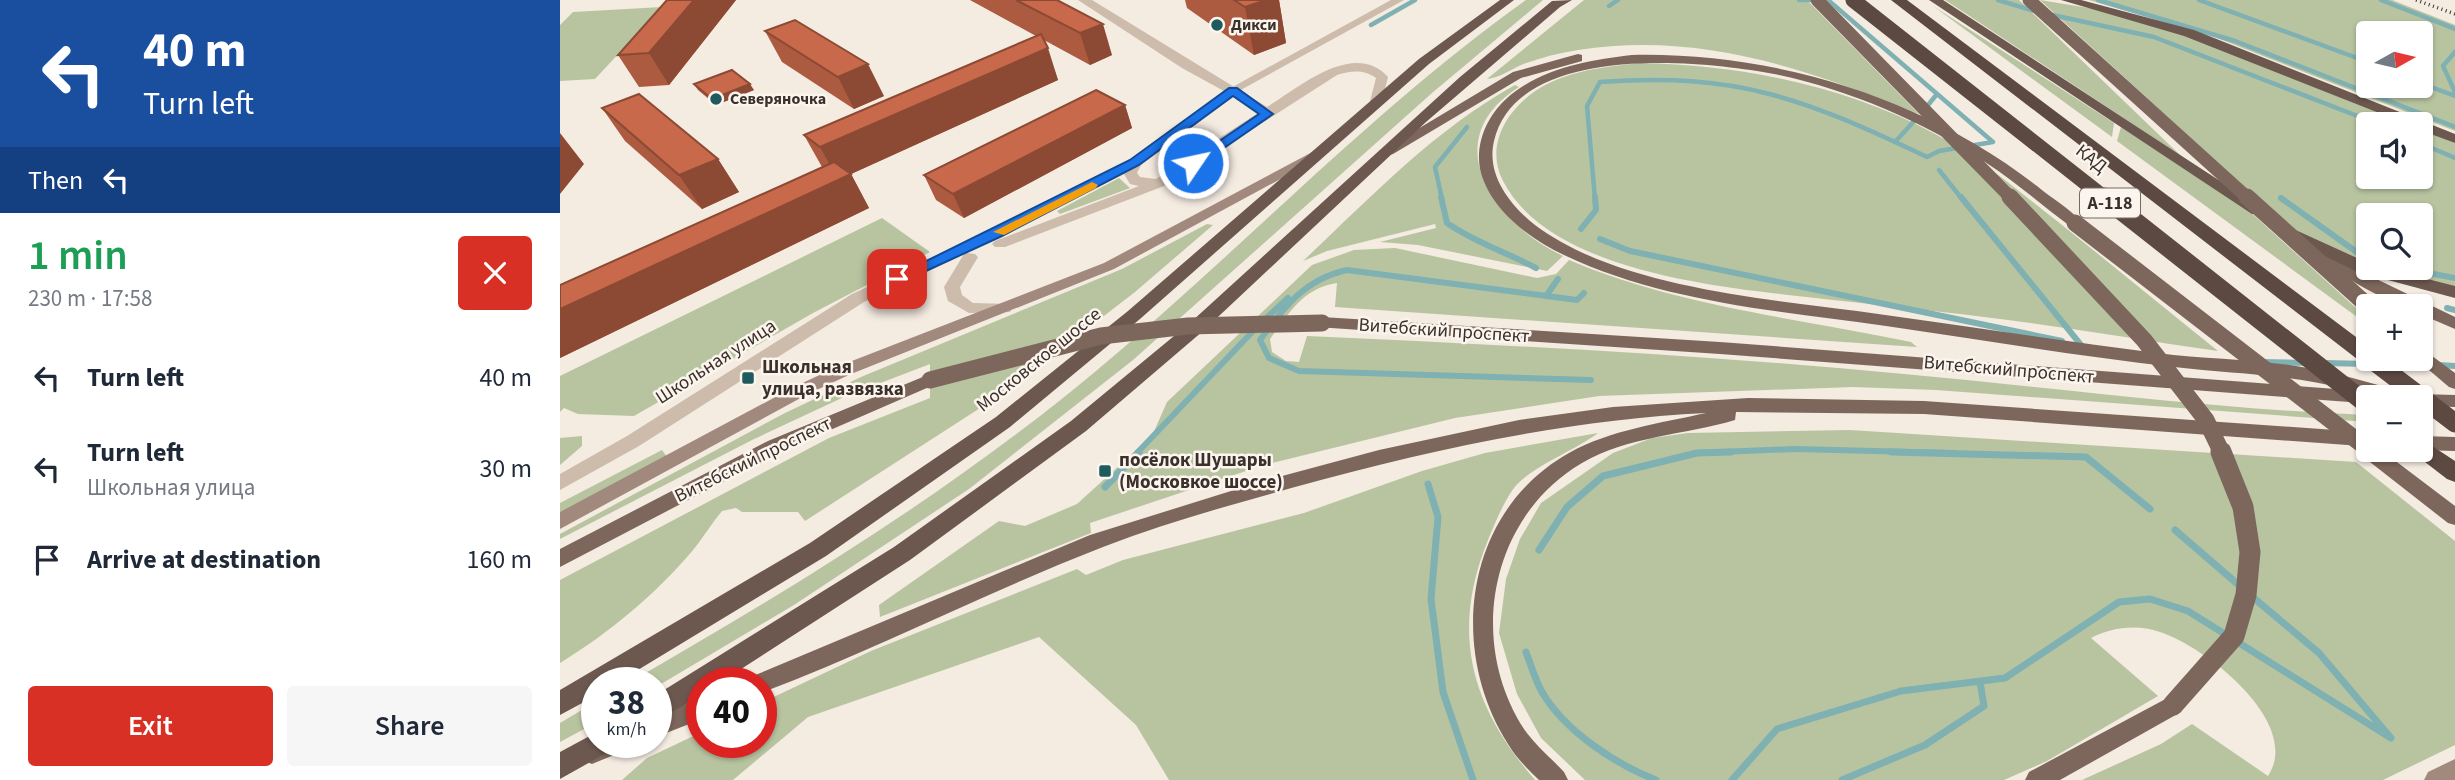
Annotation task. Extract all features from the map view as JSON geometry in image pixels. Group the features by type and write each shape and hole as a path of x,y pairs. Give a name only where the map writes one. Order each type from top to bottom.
{"highway":[{"name":"Московское шоссе","path":"560,703 835,541 914,488 1063,374 1492,6 1508,0"},
{"name":"КАД","path":"1853,0 2356,396"},
{"name":"КАД","path":"1898,0 2356,348"},
{"path":"1935,0 2296,236 2364,268 2455,292"},
{"path":"2067,0 2189,33 2387,112"},
{"path":"672,699 890,565 1002,484 1134,381 1230,296 1379,156 1561,1"},
{"path":"2433,130 2455,139"},
{"name":"КАД","path":"2386,371 2455,423"},
{"path":"2433,455 2455,473"},
{"path":"561,766 581,754"}],"main road":[{"path":"1817,0 2062,250 2170,370 2212,432 2233,475 2244,507 2250,552 2246,595 2234,636 2173,705 2037,780"},
{"path":"2029,0 2356,295"},
{"path":"1379,156 1517,75 1611,51 1655,51 1717,57 1818,81 1865,99 1976,150 2356,441"},
{"path":"1779,71 1639,56 1564,71 1534,85 1508,102 1499,114 1485,147 1489,174 1507,206 1531,230 1549,241 1620,271 1694,290 1794,308 2175,362 2298,372 2356,386"},
{"path":"560,521 802,390 845,370 1109,266 1321,152"},
{"path":"2296,236 2357,277 2392,294"},
{"path":"2433,313 2455,323"},
{"name":"Витебский проспект","path":"560,559 775,446 930,380 1101,336 1188,326 1322,323 1775,352 2356,396"},
{"path":"2433,364 2455,383"},
{"path":"2433,400 2455,401"},
{"path":"1556,780 1516,737 1488,673 1481,627 1483,590 1492,554 1502,531 1536,488 1575,458 1644,434 1768,405"},
{"path":"777,676 1097,542 1193,508 1376,457 1502,430 1617,413 1768,405 1954,410 2356,439"},
{"path":"2433,444 2455,444"},
{"path":"2384,462 2455,517"},
{"path":"561,766 581,758"},
{"path":"2436,780 2455,770"}],"street":[{"path":"1084,0 1233,90 1267,114"},
{"path":"1233,90 1399,0"},
{"name":"Школьная улица","path":"897,279 970,257 1159,183 1326,75 1343,68 1370,69 1382,77 1375,105"},
{"name":"Школьная улица","path":"560,483 655,428 823,318 1135,163 1233,90"},
{"path":"1135,163 1130,173 1135,181 1159,183"},
{"path":"970,257 952,288 954,297 969,307 1004,307"}],"green space":[{"path":"1526,0 1543,0 1432,93 1133,360 969,489 794,605 672,677 672,667 656,667 870,537 1041,415 1150,325 1414,87"},
{"path":"1584,0 1807,0 1919,114 1794,69 1710,50 1667,46 1623,45 1571,51 1535,60 1487,79"},
{"path":"1945,0 2019,0 2181,156 1968,15"},
{"path":"2040,0 2095,9 2194,38 2380,112 2356,112 2356,189 2433,189 2433,134 2455,143 2455,287 2427,280 2433,280 2433,203 2356,203 2356,258 2288,227"},
{"path":"2089,0 2392,0 2455,25 2455,131 2433,122 2433,112 2406,112 2371,98 2433,98 2433,21 2356,21 2356,92 2212,36"},
{"path":"1933,6 2114,123 2112,137"},
{"path":"662,7 595,79 560,81 560,25 573,12"},
{"path":"1641,63 1717,68 1794,81 1867,103 1903,118 1953,144 1999,175 2218,351 2008,320 1694,282 1601,257 1561,238 1527,213 1503,181 1497,148 1503,128 1523,101 1548,83 1594,69"},
{"path":"1515,85 1519,87 1494,108 1480,132 1478,156 1484,180 1497,203 1515,224 1538,242 1563,256 1547,271 1418,245 1380,242 1436,228 1435,224 1327,251 1303,261 1378,189 1430,144 1485,103"},
{"path":"2121,127 2246,208 2356,308 2356,316 2117,141"},
{"path":"1119,178 1130,188 1060,214 1057,211"},
{"path":"882,218 930,252 813,313 634,416 578,414 564,408 560,412 560,376"},
{"path":"1207,224 1213,225 1135,292 1008,390 805,521 798,512 742,512 736,508 722,511 693,550 648,597 614,626 560,663 560,580 829,438 930,398 930,364 844,397 752,440 560,539 560,534 785,413 861,377 1122,269"},
{"path":"1395,248 1537,278 1556,274 1569,260 1610,276 1694,300 1911,342 1917,347 1335,307 1337,283 1315,290 1298,303 1270,339 1272,352 1286,361 1299,362 1307,336 1680,356 1829,367 2194,403 2356,414 2356,421 1936,390 1853,387 1599,396 1455,418 1264,465 1090,523 1091,533 880,617 879,605 999,521 1025,526 1077,504 1152,436 1167,402 1312,265 1354,250"},
{"path":"1850,430 2356,462 2455,541 2455,745 2383,780 2082,780 2161,744 2192,724 2268,776 2275,755 2272,733 2261,711 2244,690 2224,670 2179,640 2160,632 2134,627 2107,631 2091,638 2158,696 2047,761 2004,780 1585,780 1541,738 1517,694 1499,633 1506,579 1520,539 1541,503 1613,453 1652,438 1688,433"},
{"path":"1598,433 1531,473 1514,488 1488,540 1476,574 1470,606 1469,637 1473,667 1482,696 1495,724 1535,780 1169,780 1136,725 1039,637 808,717 777,743 777,695 871,651 1077,569 1086,575 1123,560 1304,513 1422,471 1485,453"},
{"path":"582,436 582,446 560,465 560,438"},
{"path":"662,450 667,457 560,515 560,503"},
{"path":"581,711 581,731 560,742 560,723"},
{"path":"686,740 686,758 759,758 733,780 622,780 647,758 672,758 672,746"}],"building":[{"path":"667,0 694,0 649,53 618,55"},
{"path":"1016,0 1057,0 1103,24 1080,33"},
{"path":"1234,0 1266,0 1245,7"},
{"path":"795,20 868,64 838,77 765,31"},
{"path":"1041,34 1048,48 820,147 804,135"},
{"path":"732,70 750,84 712,99 694,84"},
{"path":"1096,90 1125,105 953,194 924,175"},
{"path":"639,94 718,159 679,175 602,108"},
{"path":"834,162 851,174 560,309 560,285"}],"waterway":[{"path":"1371,25 1415,0"},
{"path":"1609,6 1618,0"},
{"path":"1799,0 1815,0"},
{"path":"1595,199 1587,106 1600,82 1692,81 1770,94 1844,119 1927,157 1939,151 1993,142 1828,0"},
{"path":"1998,0 2038,12"},
{"path":"2098,0 2235,41 2455,127"},
{"path":"2199,0 2356,58"},
{"path":"2381,0 2455,29"},
{"path":"2048,14 2154,37 2356,115"},
{"path":"2455,52 2443,66 2455,92"},
{"path":"2433,88 2455,96"},
{"path":"1924,110 1937,94"},
{"path":"1895,142 1917,118"},
{"path":"1442,199 1435,167 1467,127"},
{"path":"2433,149 2455,158"},
{"path":"1939,170 1962,199"},
{"path":"1441,197 1447,223 1468,236 1536,268"},
{"path":"1581,229 1596,210 1595,197"},
{"path":"1961,197 2081,345"},
{"path":"2281,198 2356,252"},
{"path":"1600,239 1630,251 2062,341"},
{"path":"1546,296 1347,270 1332,274 1307,287 1278,316 1260,340 1269,358 1299,371 1591,380"},
{"path":"2433,274 2455,278"},
{"path":"1546,296 1558,279"},
{"path":"1546,296 1577,300 1584,293"},
{"path":"1263,321 1288,298"},
{"path":"2447,308 2455,310"},
{"path":"1137,453 1255,329"},
{"path":"2261,362 2306,363"},
{"path":"2324,363 2356,364"},
{"path":"2439,365 2455,366"},
{"path":"1695,453 1795,449 1954,453"},
{"path":"1105,487 1139,452"},
{"path":"1539,550 1567,507 1603,476 1697,453 1731,452"},
{"path":"1891,452 2086,457 2150,509"},
{"path":"1428,484 1438,517 1431,599 1443,692 1473,780"},
{"path":"2175,530 2241,587"},
{"path":"1732,780 1777,729 1901,691 2005,678 2119,602 2150,599 2188,611 2391,738 2319,653 2249,594"},
{"path":"1526,652 1542,692 1577,733 1624,765 1656,780"},
{"path":"1842,780 1925,745 1984,706 1980,682"}],"railway":[{"path":"2416,0 2455,14"}],"slow traffic":[{"path":"999,232 1092,185"}],"place":[{"name":"Дикси","path":"1217,25"},
{"name":"Северяночка","path":"716,99"},
{"name":"Школьная улица, развязка","path":"748,378"},
{"name":"посёлок Шушары (Московкое шоссе)","path":"1105,471"}],"route":[{"path":"897,279 997,233 1135,163 1233,90 1267,114 1193,163"}]}
